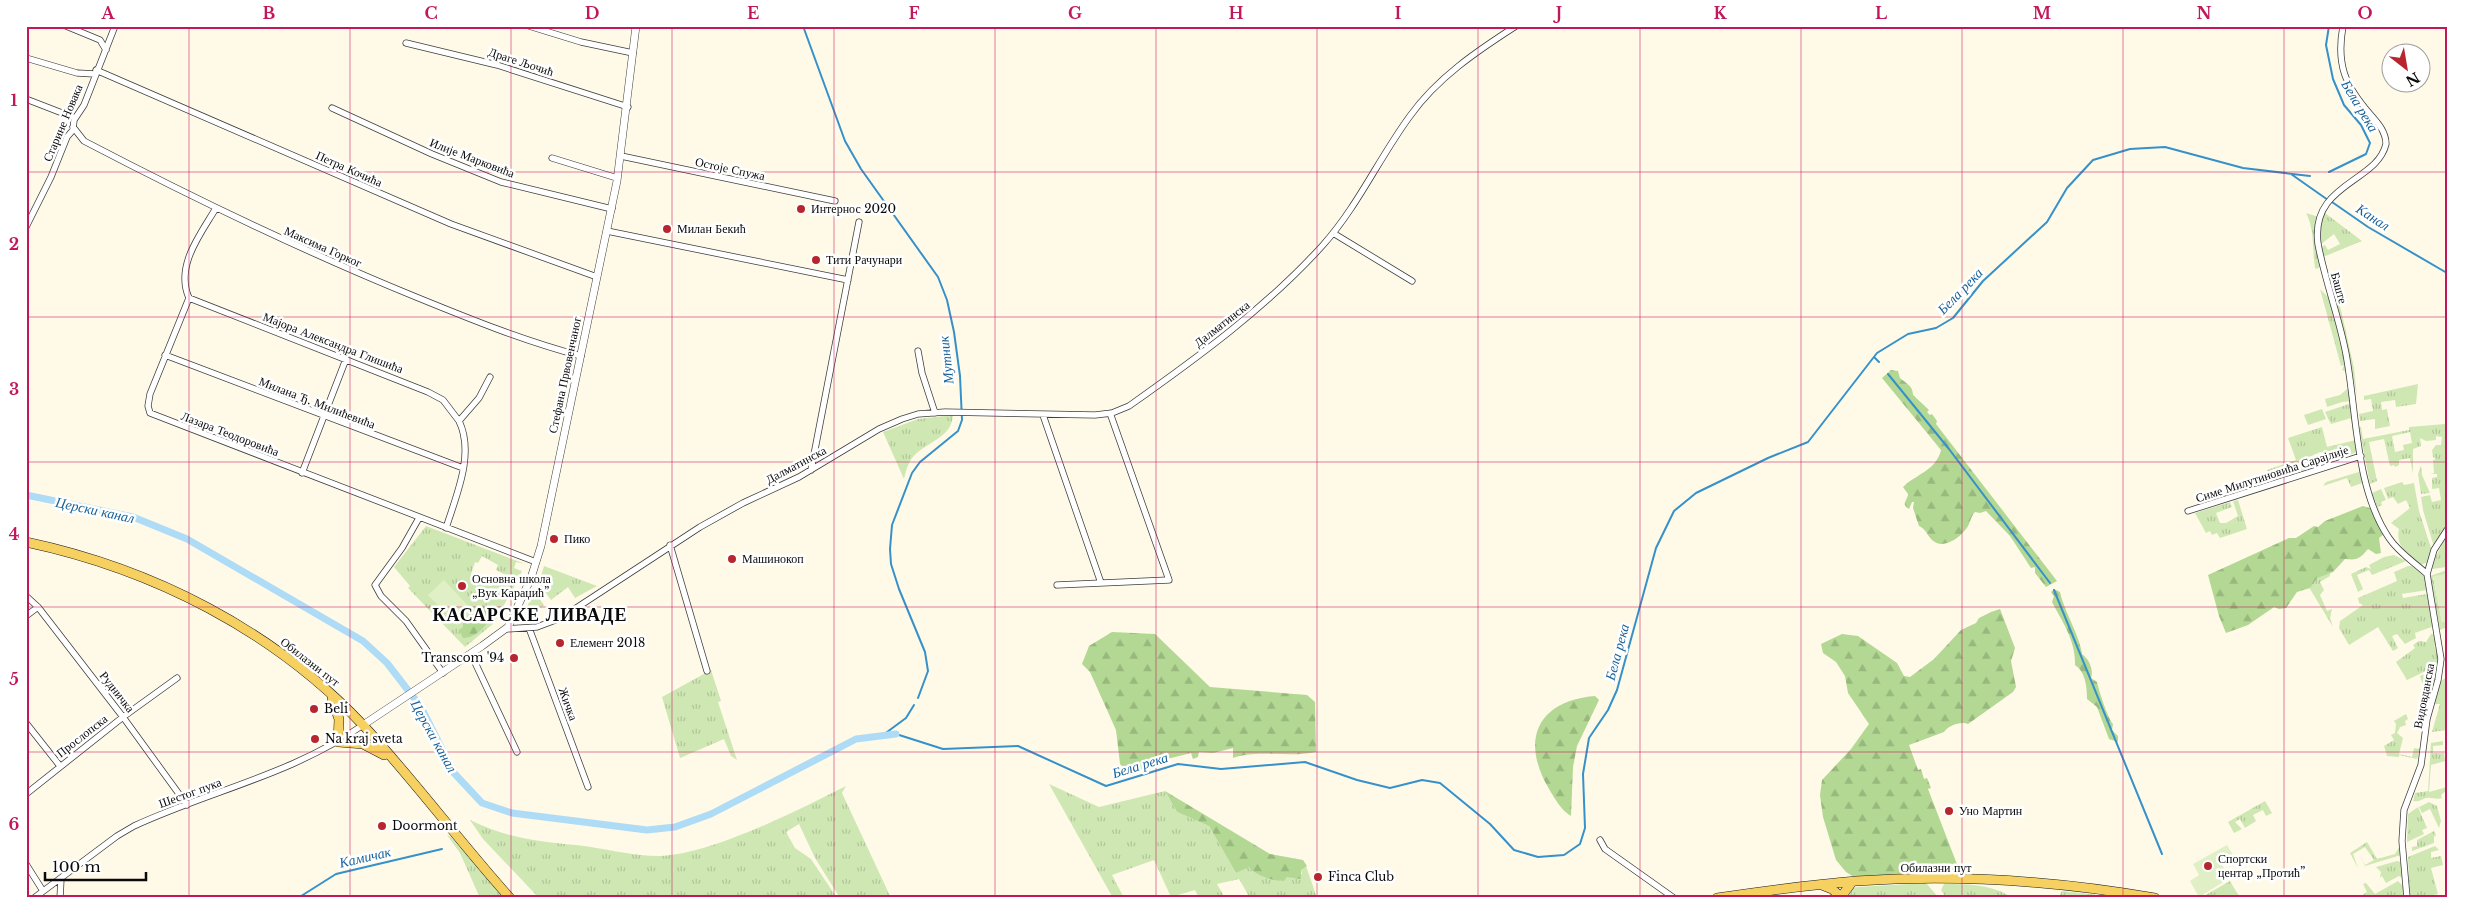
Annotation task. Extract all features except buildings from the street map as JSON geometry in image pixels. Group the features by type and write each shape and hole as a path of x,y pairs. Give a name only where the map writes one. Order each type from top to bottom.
{"main road":[{"name":"Обилазни пут","path":"26,542 117,567 190,598 260,639 327,690 363,725 510,898"},
{"path":"327,690 338,712 338,742 363,744 390,757"},
{"name":"Обилазни пут","path":"1717,898 1852,882 2018,881 2155,898"},
{"path":"1821,885 1832,889 1841,898 1852,882"}],"street":[{"path":"66,26 100,40 106,50"},
{"name":"Старине Новака","path":"26,227 73,127 75,118 84,104 115,26"},
{"path":"529,26 615,50 633,53"},
{"name":"Стефана Првовенчаног","path":"363,725 430,682 506,629 513,618 536,562 612,209 628,107 636,26"},
{"name":"Далматинска","path":"506,629 546,625 561,618 670,545 743,503 811,470 879,429 918,414 967,412 1043,415 1110,414 1129,406 1265,303 1333,233 1364,189 1390,144 1417,107 1463,63 1516,26"},
{"name":"Баште","path":"2343,26 2340,46 2345,78 2353,93 2381,128 2386,144 2379,158 2334,194 2325,209 2318,228 2318,244 2346,353 2361,456 2380,524 2399,551 2427,574"},
{"name":"Драге Љочић","path":"406,43 490,63 628,107"},
{"name":"Петра Кочића","path":"26,58 77,73 96,72 442,220 598,277"},
{"path":"26,99 75,118"},
{"name":"Илије Марковића","path":"332,108 439,157 500,182 612,209"},
{"name":"Максима Горког","path":"73,127 84,142 326,260 444,308 530,340 580,356"},
{"name":"Остоје Спужа","path":"621,156 835,201"},
{"path":"552,158 617,178"},
{"path":"189,298 184,283 184,270 192,250 216,208"},
{"path":"811,470 859,222"},
{"path":"607,231 848,280"},
{"path":"1333,233 1412,281"},
{"name":"Лазара Теодоровића","path":"189,298 150,394 148,406 150,413 536,562"},
{"name":"Мајора Александра Глишића","path":"189,298 433,394 448,405 460,421"},
{"path":"918,351 922,373 936,413"},
{"name":"Милана Ђ. Милићевића","path":"165,355 324,417 463,468"},
{"path":"302,473 346,359"},
{"path":"446,528 463,468 465,438 460,421 480,398 490,377"},
{"path":"1058,585 1169,580 1110,414"},
{"path":"1043,415 1102,583"},
{"name":"Симе Милутиновића Сарајлије","path":"2188,511 2361,456"},
{"path":"419,518 394,559 377,580 376,588 412,629 443,673"},
{"name":"Видовданска","path":"2407,898 2402,841 2404,810 2421,765 2427,719 2438,680 2441,659 2427,574 2434,550 2447,530"},
{"path":"670,545 706,671"},
{"name":"Рудничка","path":"26,596 38,607 123,716 187,805"},
{"path":"26,616 38,607"},
{"name":"Жичка","path":"529,628 588,787"},
{"path":"471,654 517,752"},
{"name":"Прослопска","path":"26,794 123,716 177,678"},
{"path":"26,723 60,766"},
{"name":"Шестог пука","path":"34,898 123,833 156,816 289,767 338,742 363,725"},
{"path":"1600,840 1605,849 1674,898"},
{"path":"26,864 43,891"},
{"path":"60,898 61,879"},
{"path":"1839,883 1841,898"}],"green space":[{"path":"2306,213 2319,217 2315,231 2321,266 2317,269 2315,268 2311,226"},
{"path":"2325,213 2362,241 2324,257 2321,247 2325,245 2328,250 2340,244 2334,234 2320,245 2321,222"},
{"path":"2325,264 2341,310 2354,368 2357,397 2349,356"},
{"path":"2320,289 2330,299 2348,372 2342,370 2344,365 2341,366"},
{"path":"1891,370 1898,371 1900,378 1912,389 1913,395 1929,410 1927,412 1930,415 1932,414 1937,421 1936,424 2057,581 2046,587 2035,573 2035,567 2031,568 2010,536 1986,511 1975,512 1963,533 1955,540 1945,544 1936,543 1919,526 1913,508 1914,502 1912,502 1909,509 1905,505 1908,494 1903,487 1930,468 1935,463 1941,450 1882,378"},
{"path":"2418,384 2416,404 2396,407 2395,400 2381,402 2382,410 2387,409 2390,426 2375,429 2375,419 2360,421 2359,414 2373,411 2371,399 2364,400 2364,396"},
{"path":"2347,389 2351,394 2352,401 2327,407 2325,399 2340,395"},
{"path":"2349,404 2352,405 2355,432 2353,433 2351,418 2331,424 2325,412"},
{"path":"2322,409 2326,419 2308,425 2304,415"},
{"path":"953,415 952,423 948,429 938,439 913,457 908,464 904,479 883,432 918,419"},
{"path":"2445,424 2447,528 2434,547 2421,497 2430,495 2432,502 2441,500 2439,488 2432,489 2432,478 2437,477 2437,474 2430,474 2434,473 2433,460 2436,459 2433,457 2432,450 2436,445 2441,445 2442,437 2436,436 2436,440 2426,441 2420,438 2421,446 2413,449 2413,474 2410,458 2399,460 2399,465 2395,467 2394,465 2390,466 2384,439 2369,442 2377,481 2370,484 2359,427 2361,427 2363,439 2409,430 2409,427","holes":["2410,432 2412,443 2403,445 2404,450 2395,452 2392,436"]},
{"path":"2322,427 2327,447 2356,440 2357,450 2355,453 2271,481 2267,470 2296,460 2288,438","holes":["2320,452 2324,453 2326,459 2297,468 2295,463"]},
{"path":"2421,466 2422,475 2430,493 2421,494 2418,474"},
{"path":"2362,471 2365,482 2351,487 2347,478 2323,486 2326,482"},
{"path":"2402,482 2404,485 2414,483 2419,511 2432,551 2428,562 2421,565 2404,550 2399,541 2399,529 2391,523 2410,508 2406,500 2398,504 2393,497 2388,499 2384,488"},
{"path":"2381,489 2386,500 2381,502 2382,505 2378,507 2384,524 2372,493"},
{"path":"2238,500 2247,529 2220,538 2217,533 2212,535 2210,531 2206,533 2195,513 2230,502 2232,507 2216,513 2220,523 2226,523 2238,516 2233,501"},
{"path":"2363,506 2370,508 2384,534 2379,538 2381,553 2376,554 2368,549 2357,558 2345,559 2333,572 2317,578 2310,588 2297,592 2286,608 2279,609 2274,607 2248,625 2226,633 2219,616 2208,575 2289,538 2296,538 2314,526 2318,527 2325,521"},
{"name":"Основна школа „Вук Караџић”","path":"426,526 525,564 516,562 514,568 522,571 517,581 496,570 498,565 482,556 478,563 475,562 471,574 490,586 496,576 515,585 494,623 465,647 408,588 410,586 394,567"},
{"path":"2444,541 2447,541 2447,567 2432,569 2436,556"},
{"path":"2394,555 2406,561 2372,575 2369,570 2357,575 2363,589 2358,592 2351,574 2366,567 2371,569 2369,565 2384,557"},
{"path":"544,566 597,586 575,598 568,587 551,600 539,583"},
{"path":"2412,566 2425,575 2427,590 2402,594 2403,598 2427,594 2434,626 2415,633 2416,638 2405,644 2397,634 2392,636 2398,648 2393,651 2378,627 2349,645 2339,628 2340,621 2363,605 2359,603 2358,598 2397,581 2394,572"},
{"path":"2330,570 2330,576 2320,582 2324,590 2320,595 2327,611 2332,609 2330,618 2333,627 2307,584"},
{"path":"2447,570 2447,574 2433,577 2442,622 2447,621 2447,627 2440,630 2430,576"},
{"path":"2447,574 2447,621 2442,622 2433,576"},
{"path":"444,580 472,610 457,625 428,595"},
{"path":"2054,589 2060,592 2082,654 2090,665 2091,678 2097,682 2106,711 2113,724 2112,730 2118,736 2118,742 2109,739 2097,707 2087,699 2085,679 2075,665 2071,640 2052,602 2054,596 2051,592"},
{"path":"534,591 544,605 534,612 527,607"},
{"path":"480,606 489,606 493,610 490,620 478,633 468,638 463,638 459,630 463,627 463,623 470,620"},
{"path":"2000,609 2015,648 2011,661 2016,687 2013,692 1968,724 1961,723 1955,725 1944,732 1909,745 1918,770 1921,769 1924,779 1927,778 1931,788 1928,789 1960,872 1854,877 1846,872 1836,860 1823,817 1820,795 1822,780 1851,749 1869,724 1848,693 1845,676 1836,662 1823,653 1821,644 1842,634 1858,636 1897,663 1904,676 1910,677 1934,659 1961,630 1976,623 1979,618"},
{"path":"1112,632 1155,634 1210,687 1307,695 1315,702 1316,752 1306,754 1252,754 1233,758 1233,748 1213,753 1199,752 1198,757 1193,759 1191,753 1151,763 1137,773 1133,768 1125,769 1120,764 1116,730 1090,672 1082,664 1089,646"},
{"path":"2431,634 2436,635 2438,642 2434,646 2438,653 2439,670 2426,671 2407,680 2396,662 2415,648 2413,645 2419,641 2426,642"},
{"path":"711,670 721,701 718,702 737,760 731,756 724,739 680,758 662,697"},
{"path":"2427,673 2432,675 2436,681 2429,705 2421,690 2424,688 2420,676"},
{"path":"2447,677 2447,730 2432,732 2440,704 2434,704 2441,681"},
{"path":"1595,696 1599,700 1577,746 1573,767 1571,816 1564,811 1556,800 1540,771 1536,754 1536,739 1539,726 1547,715 1559,706 1575,699"},
{"path":"2406,714 2408,719 2405,721 2406,725 2400,727 2397,733 2403,738 2399,754 2412,757 2414,748 2420,749 2417,759 2399,755 2399,757 2387,756 2384,746 2394,740 2391,735 2395,733 2396,724 2394,721"},
{"path":"2443,741 2443,745 2433,746 2433,753 2444,753 2445,761 2431,765 2429,792 2447,787 2447,790 2441,795 2442,798 2426,798 2413,801 2415,793 2428,791 2431,743"},
{"path":"1049,784 1099,807 1165,791 1177,812 1209,826 1236,873 1249,866 1264,877 1283,881 1287,877 1302,874 1301,870 1306,866 1317,898 1250,898 1239,879 1217,884 1225,898 1199,898 1195,890 1171,897 1154,860 1112,875 1124,898 1113,898"},
{"path":"846,786 842,793 891,898 840,898 815,858 799,824 786,832 795,848 811,859 837,898 539,898 483,839 470,820 497,831 522,838 638,855 659,856 680,854 728,840 754,830"},
{"path":"1165,791 1270,854 1303,860 1307,866 1301,870 1301,879 1287,877 1284,881 1275,880 1260,875 1249,867 1236,873 1209,826 1177,812"},
{"path":"2265,801 2272,813 2266,816 2263,810 2253,815 2256,821 2245,828 2240,819 2235,822 2242,829 2234,833 2228,822"},
{"path":"2429,802 2437,806 2441,821 2439,828 2430,809 2422,813 2419,807"},
{"path":"2418,807 2427,828 2422,830 2424,834 2407,842 2408,814"},
{"path":"2434,831 2436,835 2434,843 2412,851 2412,847 2417,846 2417,840"},
{"path":"447,835 451,837 505,898 480,898 460,853"},
{"path":"2367,842 2377,859 2395,854 2401,844 2401,855 2365,866 2360,856 2365,865 2374,860 2365,847 2353,854 2358,868 2350,853"},
{"path":"2227,845 2233,855 2221,863 2230,878 2199,897 2190,881 2199,875 2193,864"},
{"path":"2435,846 2439,850 2431,852 2431,858 2441,856 2443,865 2431,868 2438,894 2422,898 2410,898 2408,857"},
{"path":"2397,861 2401,862 2402,878 2399,876 2386,883 2382,876 2380,878 2381,872 2376,867"},
{"path":"2230,881 2240,898 2195,898 2202,897"},
{"path":"2398,881 2403,886 2404,898 2358,898 2367,892 2363,884 2366,883 2375,894"},
{"path":"1926,883 1939,898 1848,898 1853,888 1858,887"},
{"path":"1944,884 1985,887 2000,891 2008,895 2009,898 1946,898 1941,890"},
{"path":"2062,891 2125,898 2058,898"}],"waterway":[{"name":"Мутник","path":"803,26 845,141 861,169 938,277 947,300 954,332 960,376 962,420 958,431 920,462 912,473 892,525 891,564 899,589 925,652 928,671 918,698"},
{"name":"Бела река","path":"2329,26 2326,45 2333,79 2344,105 2361,125 2370,143 2366,154 2329,172"},
{"name":"Бела река","path":"896,734 943,749 1018,746 1106,786 1178,764 1221,769 1305,762 1357,780 1390,788 1422,780 1440,783 1490,824 1514,850 1538,857 1564,855 1580,844 1585,828 1583,774 1589,738 1608,710 1617,690 1656,548 1674,511 1696,493 1768,458 1808,442 1877,353 1908,334 1936,328 1953,318 1983,281 2047,222 2067,188 2093,160 2130,149 2165,147 2243,168 2310,176"},
{"name":"Канал","path":"2291,174 2328,200"},
{"name":"Канал","path":"2332,202 2368,227 2447,273"},
{"name":"Бела река","path":"1874,357 1879,362"},
{"path":"1888,374 1949,449 2050,583"},
{"name":"Церски канал","path":"26,495 133,517 187,539 363,641 387,663 421,707 454,773 482,803 512,813 647,830 675,827 711,814 856,739 896,734"},
{"path":"2054,590 2162,854"},
{"name":"Мутник","path":"883,735 906,718 914,705"},
{"name":"Камичак","path":"298,898 336,874 442,849"}],"place":[{"name":"Интернос 2020","path":"801,209"},
{"name":"Милан Бекић","path":"667,229"},
{"name":"Тити Рачунари","path":"816,260"},
{"name":"Пико","path":"554,539"},
{"name":"Машинокоп","path":"732,559"},
{"name":"Основна школа „Вук Караџић”","path":"462,586"},
{"name":"Елемент 2018","path":"560,643"},
{"name":"Transcom '94","path":"514,658"},
{"name":"Beli","path":"314,709"},
{"name":"Na kraj sveta","path":"315,739"},
{"name":"Уно Мартин","path":"1949,811"},
{"name":"Doormont","path":"382,826"},
{"name":"Спортски центар „Протић”","path":"2208,866"},
{"name":"Finca Club","path":"1318,877"}],"district":[{"name":"КАСАРСКЕ ЛИВАДЕ","path":"530,615"}]}
